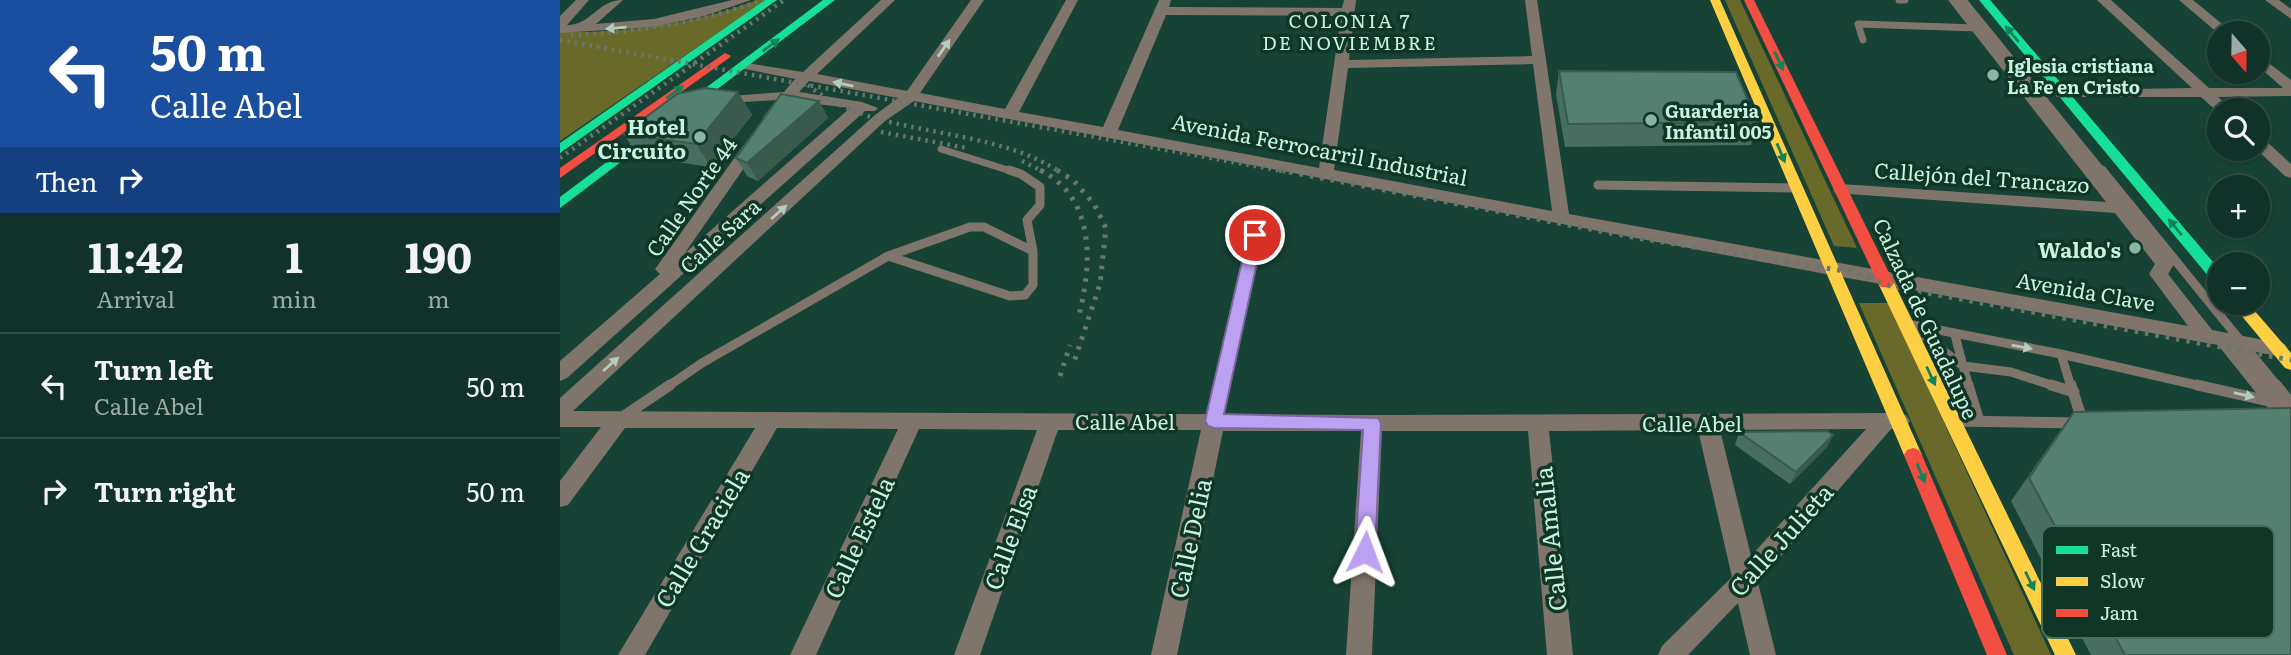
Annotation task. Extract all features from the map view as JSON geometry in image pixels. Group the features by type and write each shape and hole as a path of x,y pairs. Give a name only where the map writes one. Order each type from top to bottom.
{"main road":[{"path":"560,149 772,0"},
{"path":"560,204 830,0"},
{"path":"1715,0 1797,188 1893,421 1997,655"},
{"name":"Calzada de Guadalupe","path":"1749,0 2042,606"},
{"path":"1984,0 2207,265"},
{"path":"560,174 740,45"},
{"path":"2249,315 2291,364"},
{"name":"Calzada de Guadalupe","path":"2058,638 2066,655"}],"street":[{"path":"560,26 583,0"},
{"path":"582,29 617,0"},
{"path":"698,15 715,0"},
{"path":"560,26 582,29 641,25 698,15 745,0"},
{"name":"Calle Norte 44","path":"643,298 787,95 889,0"},
{"path":"910,97 978,0"},
{"path":"1010,114 1072,0"},
{"path":"1531,0 1561,217"},
{"path":"1954,0 2165,264 2158,274 2224,339 2283,403 2286,424"},
{"path":"2103,0 2211,98"},
{"path":"2185,0 2211,21"},
{"path":"2271,0 2291,15"},
{"path":"1109,132 1163,6 1350,6 1326,173"},
{"path":"1342,64 1539,60"},
{"name":"Avenida Ferrocarril Industrial","path":"745,65 1885,277"},
{"path":"2270,70 2291,89"},
{"path":"2062,94 2206,93 2291,89"},
{"path":"685,111 727,99 787,95 888,112"},
{"name":"Calle Sara","path":"560,410 888,112 910,97"},
{"name":"Calle Sara","path":"560,373 862,106"},
{"path":"2270,153 2291,173"},
{"name":"Callejón del Trancazo","path":"1842,189 2119,208"},
{"name":"Avenida Clave","path":"1885,277 2278,349"},
{"path":"560,498 620,418"},
{"name":"Calle Abel","path":"560,419 1372,423 1893,421"},
{"name":"Calle Graciela","path":"631,655 771,420"},
{"name":"Calle Estela","path":"803,655 913,420"},
{"name":"Calle Elsa","path":"967,655 1051,420"},
{"name":"Calle Delia","path":"1164,655 1214,421"},
{"name":"Calle Julieta","path":"1671,655 1893,421"},
{"path":"1707,422 1763,655"},
{"path":"1359,655 1372,423"},
{"name":"Calle Amalia","path":"1538,423 1560,655"}],"lane":[{"path":"1899,0 1905,0"},
{"path":"1964,0 2224,339"},
{"path":"1863,40 1858,24 1977,28"},
{"path":"888,256 1017,297 1025,295 1033,285 1033,251 1027,220 1040,205 1040,187 1021,174 941,149"},
{"path":"1598,185 1797,188"},
{"path":"620,418 702,363 888,256 975,226 984,227 1033,251"},
{"path":"1214,421 1255,235"},
{"path":"1907,324 2061,354 2283,403"},
{"path":"1907,324 1964,366 2011,372 2074,392"},
{"path":"1955,335 1979,421"},
{"path":"2061,354 2083,423"},
{"path":"1952,421 2097,423"}],"shaded area":[{"path":"757,0 766,0 560,141 560,32 635,29 685,21"},
{"path":"1725,0 1740,0 1857,248 1834,246"},
{"path":"1859,303 1889,303 2051,655 2014,655"}],"building":[{"path":"1559,71 1736,72 1757,122 1568,124"},
{"path":"705,88 738,92 696,144 623,134 677,94"},
{"path":"781,94 819,101 747,163 736,158"},
{"path":"2291,408 2291,655 2125,655 2116,638 2274,638 2274,526 2055,526 2029,478 2074,412"},
{"path":"1827,431 1833,435 1796,472 1739,432"}],"railway":[{"path":"571,35 668,25 763,0"},
{"path":"693,64 784,0"},
{"path":"560,40 693,64"},
{"path":"560,158 693,64"},
{"path":"693,64 1288,172"},
{"path":"808,85 835,103 865,115 999,145 1031,156 1060,172"},
{"path":"881,132 967,148"},
{"path":"1022,161 1040,170"},
{"path":"1040,170 1044,172"},
{"path":"1040,170 1058,182 1072,197 1080,215 1087,254 1079,315"},
{"path":"1057,170 1074,181 1094,204 1106,228 1100,284 1074,362"},
{"path":"1279,170 1637,238 1857,273 1890,286 2291,360"},
{"path":"1060,376 1070,345"}],"traffic: fast":[{"path":"560,149 772,0"},
{"path":"560,204 830,0"},
{"path":"1984,0 2207,265"}],"traffic: slow":[{"path":"1715,0 1913,455"},
{"path":"1886,283 2042,605"},
{"path":"2249,315 2291,364"},
{"path":"2058,638 2066,655"}],"traffic: jam":[{"path":"1749,0 1886,283"},
{"path":"560,174 725,56"},
{"path":"1913,455 1997,655"}],"place":[{"name":"Iglesia cristiana La Fe en Cristo","path":"1993,75"},
{"name":"Guarderia Infantil 005","path":"1651,120"},
{"name":"Hotel Circuito","path":"700,137"},
{"name":"Waldo's","path":"2135,248"}],"district":[{"name":"COLONIA 7 DE NOVIEMBRE","path":"1350,31"}],"route":[{"path":"1255,235 1214,421 1372,423 1365,552"}]}
